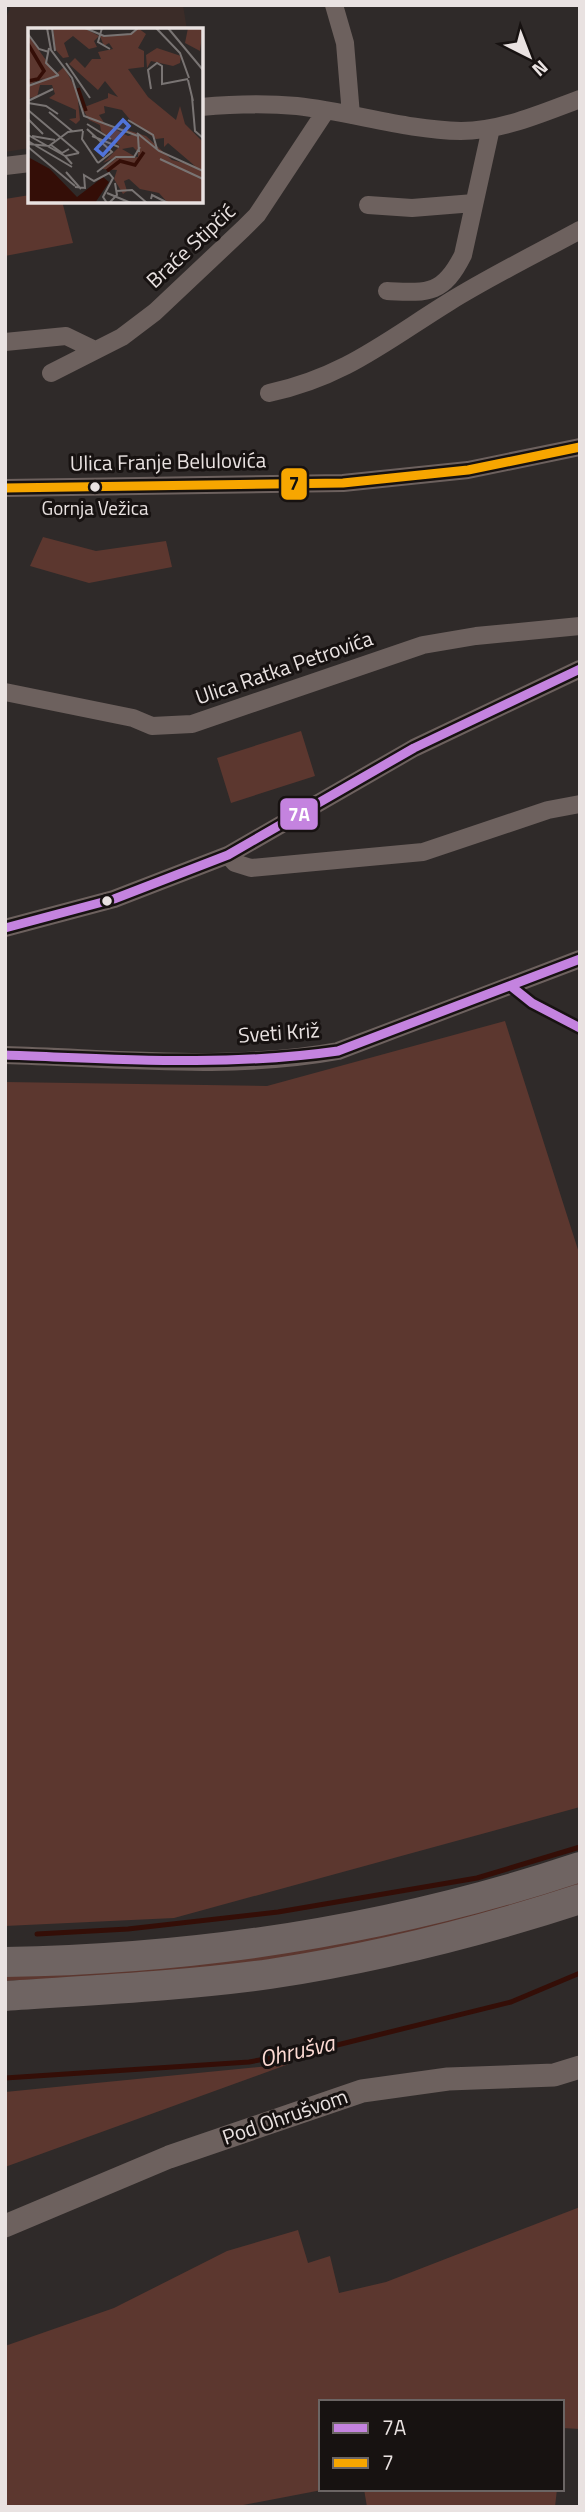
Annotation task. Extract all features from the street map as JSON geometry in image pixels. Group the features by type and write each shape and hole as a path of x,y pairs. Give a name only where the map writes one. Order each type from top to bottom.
{"highway":[{"path":"5,1962 135,1957 301,1937 420,1912 507,1890 580,1867"},
{"path":"5,1996 202,1982 315,1966 429,1942 580,1899"},
{"path":"5,1948 200,1935 364,1910 420,1912"},
{"path":"5,2009 182,1999 312,1982 367,1969 429,1942"}],"street":[{"path":"334,5 345,43 351,115"},
{"path":"203,107 250,104 300,107 432,129 463,131 491,128 580,99"},
{"name":"Braće Stipčić","path":"51,373 122,337 155,312 257,215 325,112"},
{"path":"387,291 424,293 436,290 463,255 491,128"},
{"path":"5,166 28,163"},
{"path":"368,205 412,208 474,203"},
{"path":"270,393 306,385 339,372 478,285 580,230"},
{"path":"5,342 66,336 95,350"},
{"name":"Ulica Franje Belulovića","path":"5,488 343,482 468,470 580,447"},
{"name":"Ulica Ratka Petrovića","path":"5,692 134,718 152,726 192,724 423,645 464,637 580,626"},
{"path":"5,928 114,899 228,855 414,748 580,669"},
{"path":"228,855 235,863 251,868 423,852 548,810 580,804"},
{"name":"Sveti Križ","path":"5,1055 171,1060 305,1058 338,1052 580,959"},
{"name":"Pod Ohrušvom","path":"5,2226 169,2157 362,2091 448,2079 554,2075 580,2067"}],"shaded area":[{"path":"11,5 183,5 187,28 28,28 28,148 5,152 5,21"},
{"path":"28,195 28,203 63,203 73,243 5,256 5,199"},
{"path":"43,537 96,551 166,541 172,567 89,583 30,566"},
{"path":"301,731 315,776 231,803 217,758"},
{"path":"505,1021 580,1256 580,1807 174,1918 5,1926 5,1082 267,1086"},
{"path":"580,1880 580,1886 480,1914 380,1940 312,1953 198,1968 5,1981 5,1975"},
{"path":"289,2064 5,2167 5,2092"},
{"path":"580,2207 580,2429 564,2428 564,2400 319,2400 319,2491 233,2507 5,2507 5,2346 114,2308 227,2251 298,2230 308,2263 330,2256 339,2293 386,2282"},
{"path":"364,2491 557,2491 555,2507 367,2507"}],"waterway":[{"path":"37,1934 128,1929 278,1912 477,1878 580,1847"},
{"name":"Ohrušva","path":"5,2078 249,2062 325,2048 511,2002 580,1973"}],"transit line":[{"name":"7","path":"5,488 343,483 468,470 580,447"},
{"name":"7A","path":"5,928 114,899 228,855 414,748 580,669"},
{"name":"7A","path":"5,1055 213,1060 338,1051 580,959"},
{"name":"7A","path":"512,987 532,1003 580,1028"}],"place":[{"name":"Gornja Vežica","path":"95,487"}]}
